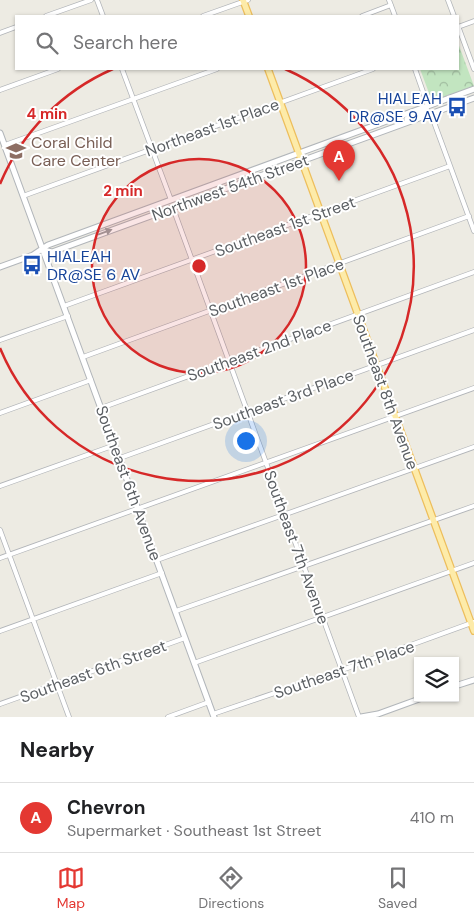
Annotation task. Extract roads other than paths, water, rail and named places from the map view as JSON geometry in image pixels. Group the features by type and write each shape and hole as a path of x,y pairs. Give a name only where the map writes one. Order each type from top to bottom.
{"main road":[{"path":"245,1 249,15"},
{"name":"Southeast 8th Avenue","path":"268,70 474,632"},
{"path":"431,114 435,109 470,96 474,90"},
{"name":"Northwest 54th Street","path":"0,267 43,250 48,245 474,90"},
{"name":"Northwest 54th Street","path":"43,250 52,252 474,98"},
{"path":"395,127 400,122 421,114 428,106"},
{"name":"Southeast 6th Avenue","path":"0,133 214,716"},
{"path":"121,227 128,221 160,209 171,200"},
{"path":"459,685 474,680"},
{"path":"360,717 368,717 414,701"}],"street":[{"path":"49,15 90,0"},
{"path":"96,0 103,15"},
{"path":"389,0 396,15"},
{"path":"448,0 454,15"},
{"path":"206,15 245,1"},
{"path":"365,15 392,5"},
{"path":"459,26 474,21"},
{"path":"0,33 15,27"},
{"path":"459,29 474,70"},
{"path":"0,90 55,70"},
{"path":"122,70 171,200"},
{"path":"5,145 214,70"},
{"name":"Northeast 1st Place","path":"23,196 370,70"},
{"path":"415,70 428,106"},
{"path":"431,114 474,231"},
{"name":"Southeast 1st Street","path":"64,306 450,166"},
{"name":"Southeast 7th Avenue","path":"173,208 360,717"},
{"name":"Southeast 1st Place","path":"83,357 469,216"},
{"name":"Southeast 2nd Place","path":"101,408 474,272"},
{"path":"0,340 68,316"},
{"name":"Southeast 3rd Place","path":"120,458 474,330"},
{"path":"0,413 91,380"},
{"path":"0,558 474,388"},
{"path":"0,486 115,445"},
{"path":"157,560 474,447"},
{"path":"176,611 474,506"},
{"path":"0,530 69,717"},
{"path":"194,663 474,563"},
{"path":"0,631 162,573"},
{"name":"Southeast 7th Place","path":"214,716 472,623"},
{"name":"Southeast 6th Street","path":"0,704 185,638"},
{"path":"168,717 209,702"}],"place":[{"name":"HIALEAH DR@SE 9 AV","path":"457,107"},
{"name":"Coral Child Care Center","path":"16,151"},
{"name":"Chevron","path":"339,181"},
{"name":"HIALEAH DR@SE 6 AV","path":"32,265"}]}
